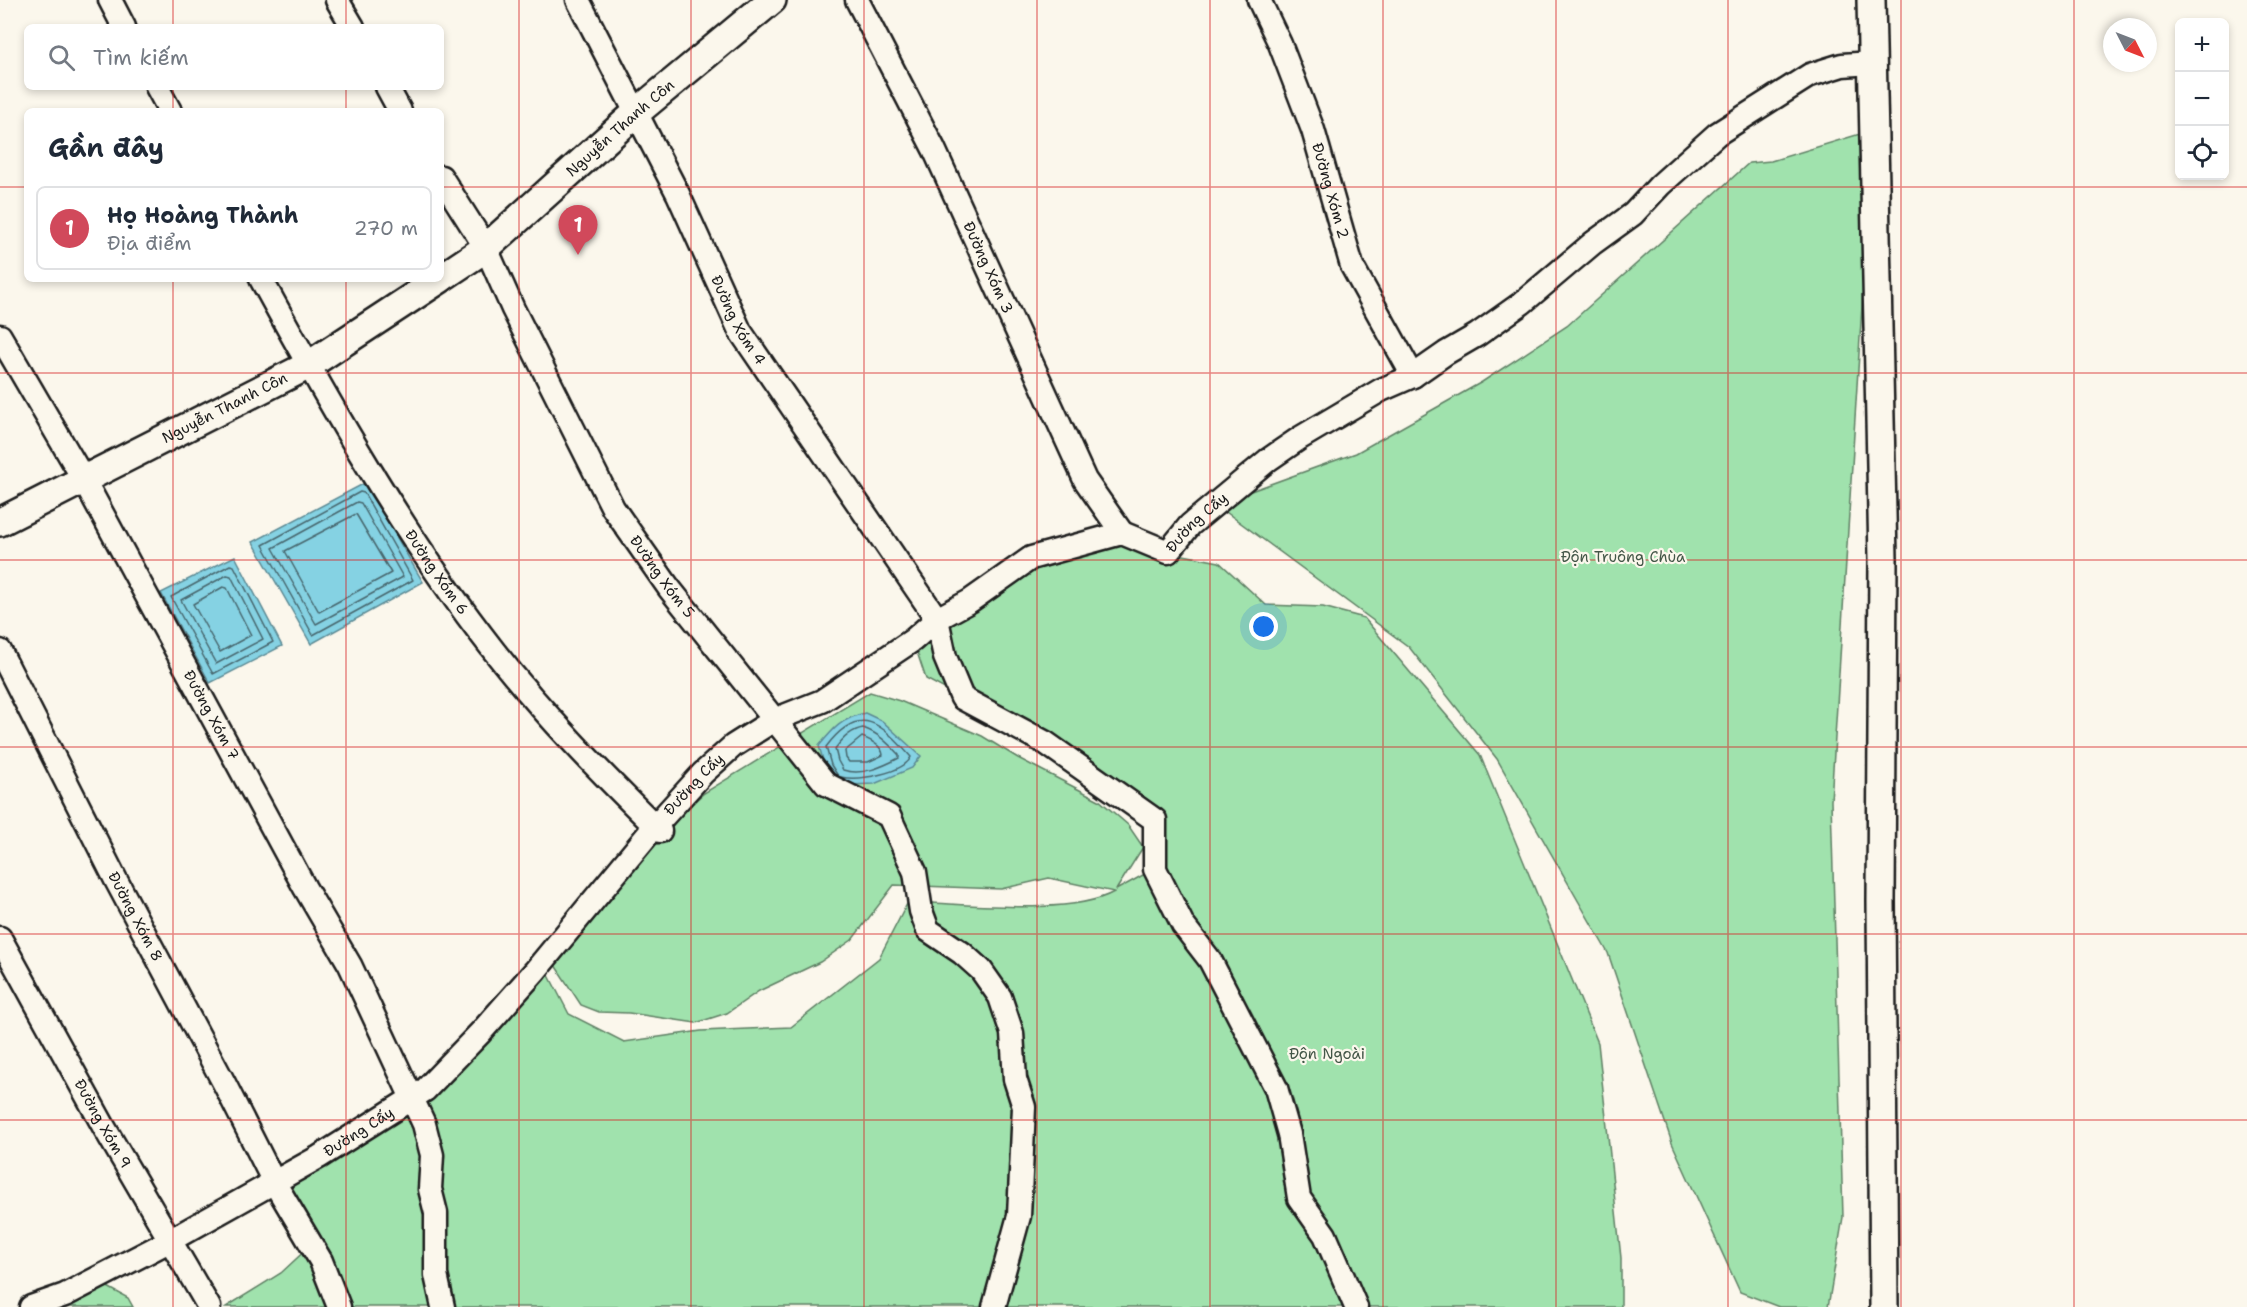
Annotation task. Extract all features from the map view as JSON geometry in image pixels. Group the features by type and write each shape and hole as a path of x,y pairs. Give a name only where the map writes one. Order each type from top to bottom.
{"street":[{"path":"110,0 122,24"},
{"path":"337,0 351,24"},
{"name":"Đường Xóm 4","path":"578,0 678,194 740,331 937,619"},
{"name":"Nguyễn Thanh Côn","path":"444,276 486,248 637,112 772,0"},
{"name":"Đường Xóm 3","path":"856,0 934,149 1085,480 1122,533"},
{"name":"Đường Xóm 2","path":"1259,0 1280,44 1313,130 1352,266 1413,375"},
{"path":"1871,0 1883,559 1881,901 1884,1307"},
{"path":"1413,375 1477,335 1522,303 1593,243 1633,214 1660,185 1717,134 1810,75 1842,65 1872,63"},
{"path":"159,90 168,108"},
{"path":"389,90 398,108"},
{"name":"Đường Xóm 5","path":"444,182 486,248 513,309 613,508 669,588 826,784 889,816 915,872 921,911 928,930 962,953 981,970 1000,997 1012,1033 1014,1079 1024,1107 1019,1216 994,1307"},
{"name":"Đường Xóm 6","path":"263,282 390,502 494,651 562,731 658,829"},
{"name":"Nguyễn Thanh Côn","path":"0,522 309,365 435,282"},
{"name":"Đường Xóm 7","path":"0,336 84,480 305,888 350,965 412,1097 424,1124 432,1155 430,1189 436,1212 436,1275 443,1307"},
{"name":"Đường Cấy","path":"31,1307 65,1295 170,1241 319,1157 425,1090 481,1032 658,829 703,773 733,746 774,720 822,701 913,640 937,619 970,601 1031,558 1122,533 1168,552 1190,525 1268,460 1300,438 1381,390 1413,375"},
{"path":"937,619 945,657 962,698 1046,743 1155,820 1155,869 1183,925 1210,960 1276,1088 1288,1134 1299,1198 1325,1235 1356,1307"},
{"name":"Đường Xóm 8","path":"0,651 117,882 274,1182 321,1261 339,1307"},
{"name":"Đường Xóm 9","path":"0,938 104,1127 209,1307"}],"green space":[{"name":"Độn Truông Chùa","path":"1873,130 1831,801 1843,1217 1828,1307 1779,1307 1740,1292 1672,1143 1608,953 1497,759 1409,647 1215,504 1356,453 1482,382 1567,326 1749,163 1771,161"},
{"name":"Độn Ngoài","path":"1122,533 1168,552 1219,562 1266,605 1323,607 1364,618 1480,755 1598,1043 1621,1258 1621,1307 226,1307 281,1273 311,1245 274,1182 425,1090 542,962 569,1014 624,1042 701,1031 791,1027 879,958 908,902 1014,907 1043,906 1094,900 1114,892 1049,878 1001,889 894,885 852,940 820,962 759,991 727,1013 696,1023 629,1013 599,1012 581,1005 549,956 623,865 704,793 870,692 900,701 982,736 1018,758 1099,800 1128,825 1143,847 1116,890 1154,869 1155,820 1046,743 926,679 913,640 1031,558"},
{"path":"104,1285 128,1298 133,1307 40,1307"}],"water":[{"path":"365,483 423,582 311,644 253,542"},
{"path":"235,556 282,646 210,683 161,593"},
{"path":"865,713 882,721 921,756 912,768 874,784 849,785 835,782 825,767 819,746 839,725"}],"place":[{"name":"Họ Hoàng Thành","path":"578,255"}]}
